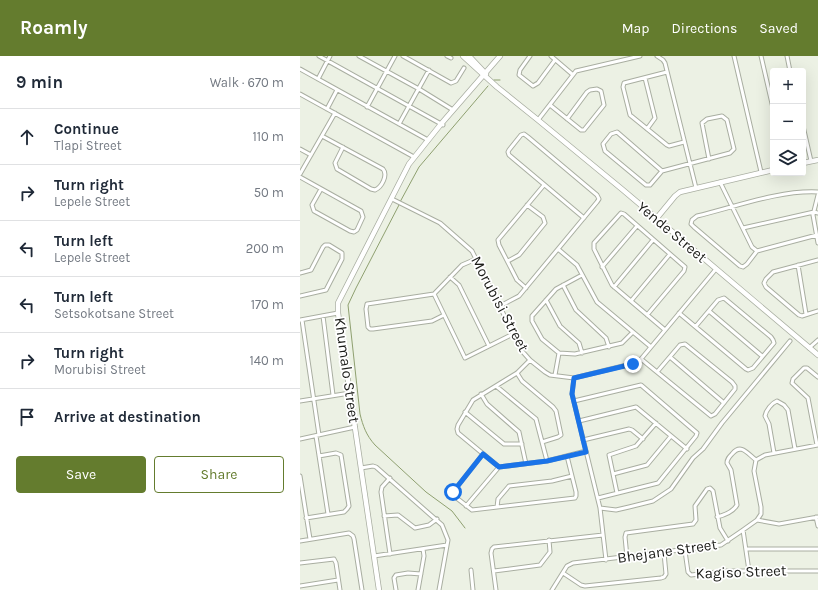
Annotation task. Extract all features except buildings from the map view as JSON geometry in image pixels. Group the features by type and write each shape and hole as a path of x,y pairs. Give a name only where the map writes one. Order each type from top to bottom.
{"street":[{"path":"319,56 409,106 441,126"},
{"path":"318,79 330,56"},
{"path":"359,56 419,89 453,110"},
{"path":"367,107 395,56"},
{"path":"403,56 453,83 456,81 464,68"},
{"name":"Yende Street","path":"464,56 478,71 485,75"},
{"name":"Yende Street","path":"469,56 485,75 818,355"},
{"name":"Khumalo Street","path":"379,590 338,307 340,299 394,200 414,157 500,56"},
{"name":"Khumalo Street","path":"441,126 453,110 503,56"},
{"path":"530,56 520,70 519,74 533,86 538,83 555,60"},
{"path":"550,56 572,74"},
{"path":"538,120 572,74 577,70 625,58 640,56"},
{"path":"657,56 664,61 696,188"},
{"path":"734,56 761,172"},
{"path":"761,56 772,104"},
{"path":"787,56 789,68"},
{"path":"300,69 428,141"},
{"path":"399,124 429,70"},
{"path":"478,71 478,82"},
{"path":"667,72 625,82 623,85 630,113 647,129 668,146 684,142"},
{"path":"645,78 655,117 655,120 647,129"},
{"path":"550,105 567,119 581,130 585,130 604,105 601,91 597,89 588,91 567,119"},
{"path":"327,109 337,90"},
{"path":"300,94 414,157"},
{"path":"321,189 312,205 314,211 350,231 354,232 357,230 363,217 362,212 321,189 300,175 334,113"},
{"path":"662,171 617,132 611,134 603,144 605,151 647,186 653,183 662,171 730,154 734,150 727,120 722,116 707,119 702,123 709,159"},
{"path":"500,306 517,297 526,288 584,218 597,202 599,198 526,135 521,135 509,150 509,155 584,218"},
{"path":"322,136 384,170 385,176 378,188 375,190 371,189 337,169 335,163 343,148"},
{"path":"806,139 811,161"},
{"path":"300,149 311,155"},
{"path":"806,162 818,160"},
{"path":"656,219 678,193 770,170"},
{"path":"720,182 752,247 757,251"},
{"path":"526,288 517,280 499,245 498,238 544,185"},
{"path":"816,235 757,251 746,265 742,267 691,224 692,219 697,216 747,203 798,192 818,192"},
{"path":"818,195 813,217 818,243"},
{"name":"Morubisi Street","path":"394,200 443,225 470,249 522,351 530,360 546,372 555,375 574,378 630,365 641,358 716,269"},
{"path":"508,261 519,255 546,223 543,217 527,205"},
{"path":"743,228 814,212 818,213"},
{"path":"647,315 685,268 621,213 594,243 594,249 611,284 614,287 631,301 647,315 665,330"},
{"path":"602,267 637,226"},
{"path":"614,287 653,240"},
{"path":"300,273 311,270 325,245 329,245 342,253 342,259 326,290 300,296"},
{"path":"558,249 577,265 595,299 651,347"},
{"path":"631,301 670,254"},
{"path":"444,316 430,321 373,329 369,328 366,309 367,304 434,294 464,264 476,259"},
{"path":"818,260 773,272 766,279 764,284 799,315 818,312"},
{"path":"798,265 806,314"},
{"path":"582,275 556,288 533,315 532,321 543,341 559,352 572,354 610,347 624,342 633,332"},
{"path":"450,277 459,286 489,346"},
{"path":"563,284 577,312 606,338 610,347"},
{"path":"434,294 465,358 513,334"},
{"path":"680,313 746,369 749,370 752,368 773,345 774,340 743,313 722,298 718,300 696,326"},
{"path":"546,300 560,326 579,343 582,353"},
{"path":"709,311 762,356"},
{"path":"328,514 319,456 314,399 301,320 338,313"},
{"path":"323,316 334,395"},
{"path":"809,348 818,340"},
{"path":"600,508 616,510 653,501 671,489 693,458 703,448 790,341"},
{"path":"641,358 709,416 714,415 735,390 732,382 686,344 682,344 658,372"},
{"path":"555,375 559,352"},
{"path":"670,357 724,403"},
{"path":"499,467 458,432 457,427 472,401 517,374 530,360"},
{"path":"818,377 807,368 804,368 792,382 792,385 808,398 817,445 761,456 756,460 754,471 762,510 757,520 777,524 817,517 818,526"},
{"path":"517,374 522,381 556,411 561,435 542,442"},
{"path":"574,378 572,389 574,401 598,498 606,560"},
{"path":"574,401 641,385 697,433 687,449 660,482 598,498"},
{"path":"496,386 536,419 547,461"},
{"path":"300,401 350,393"},
{"path":"482,394 486,404 518,431 526,464"},
{"path":"774,453 769,424 765,416 766,412 777,401 784,405 788,410 795,449"},
{"path":"579,421 634,407 638,408 687,449"},
{"path":"465,412 504,444 522,444"},
{"path":"813,423 818,422"},
{"path":"617,493 609,458 611,454 635,447 656,423"},
{"path":"300,438 355,427"},
{"path":"583,440 629,429 643,439"},
{"path":"613,474 647,465 671,436"},
{"path":"718,518 725,515 737,505 731,470 726,463 728,459 736,450 740,448 756,460"},
{"path":"466,506 499,467 547,461 586,452"},
{"path":"306,518 344,512 347,510 348,503 341,455 336,453 319,456"},
{"path":"483,454 453,492 454,496 466,506 474,510 573,499 576,497 576,494 567,456"},
{"path":"361,468 374,466 390,478 442,525 448,536 448,545 439,590"},
{"path":"300,476 310,539"},
{"path":"498,508 498,499 509,486 552,481 572,476"},
{"path":"390,478 381,489 390,554"},
{"path":"627,557 625,539 626,533 693,524 696,520 695,506 708,488 711,488 713,491 720,530 728,541"},
{"path":"384,516 398,515 415,528 429,525 437,519"},
{"name":"Bhejane Street","path":"552,590 569,565 573,563 717,547 757,520"},
{"path":"743,530 749,571"},
{"path":"300,541 349,534 353,536 362,590"},
{"path":"496,590 491,551 494,547 603,535"},
{"path":"494,571 540,566 550,552 549,540"},
{"path":"374,556 448,545"},
{"path":"418,590 424,556 423,549"},
{"path":"746,549 818,549"},
{"name":"Kagiso Street","path":"685,550 687,570 690,574 749,571 818,571"},
{"path":"563,573 585,586 661,578 666,574 664,553"},
{"path":"300,563 334,559 336,563 340,590"},
{"path":"471,570 474,590"},
{"path":"396,590 394,578 396,575 408,573 421,574"},
{"path":"300,586 338,580"}],"waterway":[{"path":"494,80 500,80"},
{"path":"400,202 419,167 488,86"},
{"path":"399,205 348,305 360,414 365,430 375,445 426,492 452,511 465,528"}],"route":[{"path":"453,492 483,454 499,467 547,461 586,452 572,394 574,378 633,364"}]}
